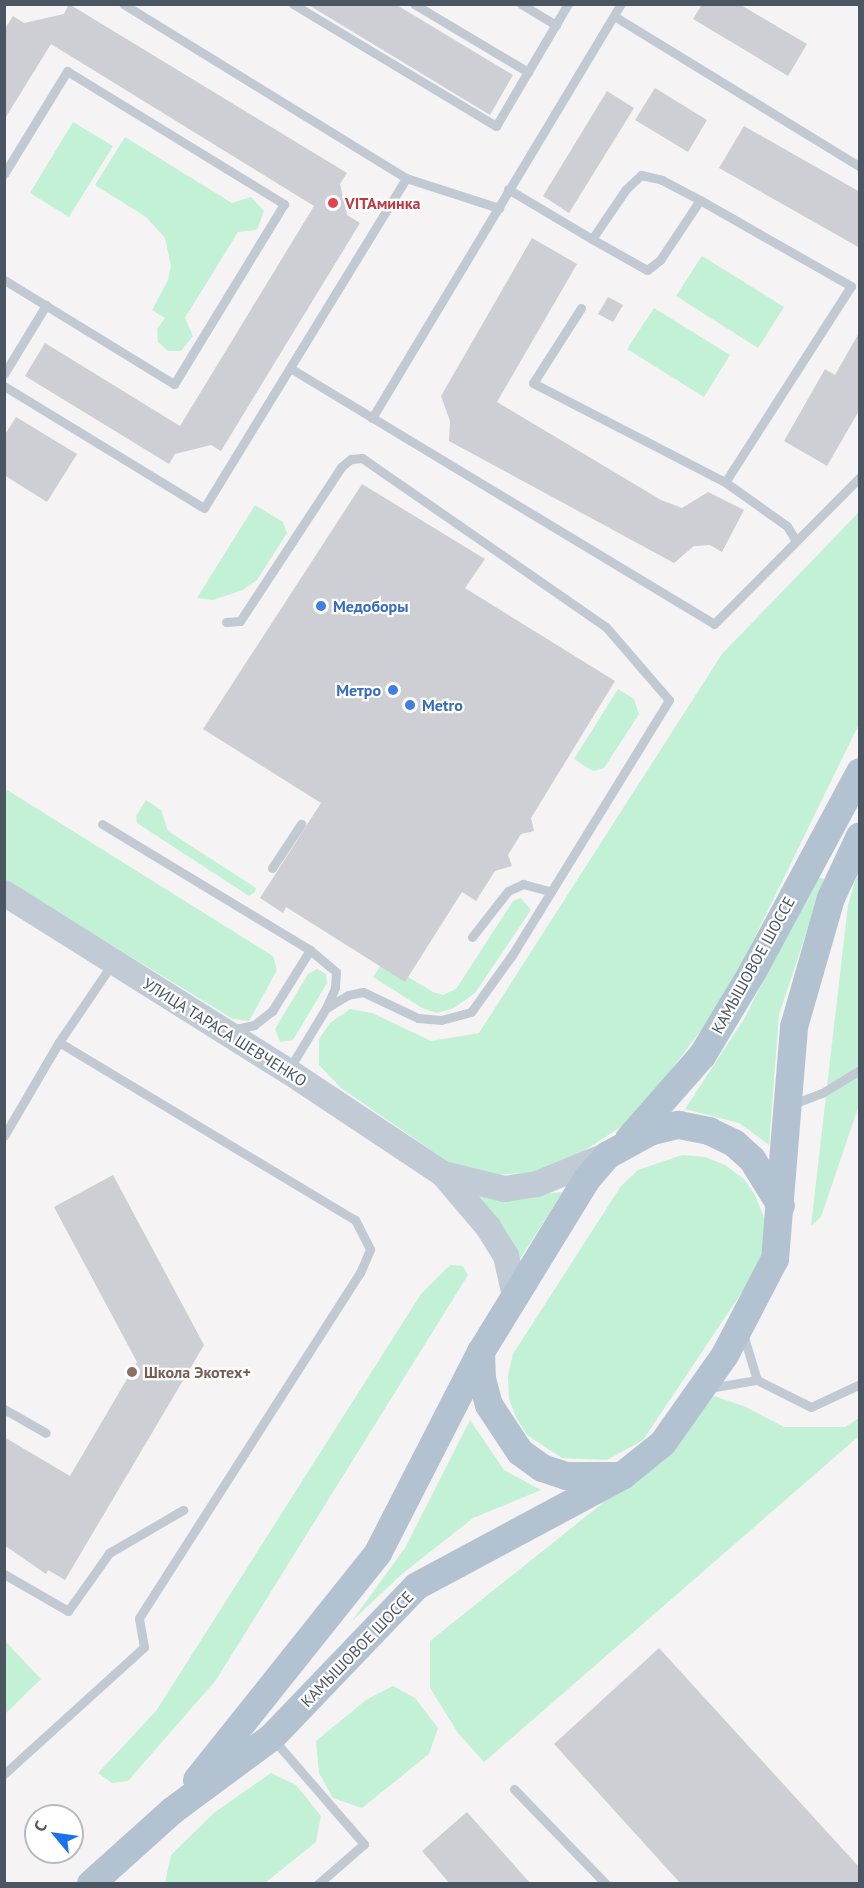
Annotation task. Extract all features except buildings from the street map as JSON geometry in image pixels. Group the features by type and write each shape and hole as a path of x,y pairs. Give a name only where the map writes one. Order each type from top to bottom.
{"main road":[{"name":"КАМЫШОВОЕ ШОССЕ","path":"172,1811 378,1553 481,1352 587,1179 702,1056 753,971 860,772"},
{"name":"КАМЫШОВОЕ ШОССЕ","path":"91,1884 172,1811 272,1737 417,1586 622,1476 663,1443 741,1326 775,1259 781,1206 785,1107 794,1027 831,898 860,836"},
{"name":"УЛИЦА ТАРАСА ШЕВЧЕНКО","path":"4,893 288,1071 443,1174 488,1227 506,1256 515,1296"},
{"path":"617,1149 679,1125 709,1131 734,1143 752,1159 781,1206"},
{"name":"УЛИЦА ТАРАСА ШЕВЧЕНКО","path":"443,1174 506,1189 537,1184 617,1149"},
{"path":"481,1352 482,1379 489,1405 520,1452 542,1468 566,1476 622,1476"}],"lane":[{"path":"123,4 406,178 499,208"},
{"path":"292,4 496,126 568,4"},
{"path":"414,4 528,72"},
{"path":"521,4 556,25"},
{"path":"372,418 621,4"},
{"path":"614,16 860,167"},
{"path":"4,174 67,71 284,204 174,384 4,280"},
{"path":"592,239 626,189 641,175 662,180 700,200 851,286 725,482"},
{"path":"4,386 204,508 406,178"},
{"path":"508,189 647,270 660,260 700,200"},
{"path":"4,374 46,305"},
{"path":"581,308 533,383 725,482 787,526 796,541"},
{"path":"290,368 714,624 860,477"},
{"path":"226,622 240,621 341,467 351,459 362,458 606,627 669,700 550,891 471,1012 441,1020 418,1018 363,992 348,995 326,1008"},
{"path":"102,824 310,950 336,972 335,988 326,1008 288,1071"},
{"path":"272,868 301,824"},
{"path":"472,937 508,891 523,884 550,891"},
{"path":"224,1031 255,1025 272,1011 310,950"},
{"path":"4,1136 59,1042 113,962"},
{"path":"4,1774 144,1647 139,1618 360,1273 370,1250 355,1220 59,1042"},
{"path":"785,1107 822,1093 860,1070"},
{"path":"741,1326 757,1380"},
{"path":"700,1390 757,1380 811,1407 860,1384"},
{"path":"4,1409 46,1433"},
{"path":"4,1574 68,1611 109,1553 183,1510"},
{"path":"272,1737 364,1844 318,1884"},
{"path":"514,1789 606,1884"}],"green space":[{"path":"73,122 113,146 69,217 30,193"},
{"path":"125,137 232,203 251,197 264,211 257,230 238,232 185,318 193,336 181,351 168,351 158,342 157,329 165,318 152,310 168,280 171,266 165,238 146,217 95,185"},
{"path":"702,256 784,307 758,348 676,296"},
{"path":"654,308 730,355 704,397 627,349"},
{"path":"255,505 283,522 287,533 257,580 243,590 213,600 197,598"},
{"path":"859,512 859,724 725,998 636,1117 553,1171 494,1175 460,1170 341,1088 319,1065 319,1039 330,1023 350,1009 372,1013 431,1041 479,1033 722,654"},
{"path":"618,689 634,699 639,714 604,768 593,771 574,759"},
{"path":"4,788 273,956 277,970 249,1021 233,1019 5,880"},
{"path":"146,800 161,810 168,831 256,888 255,892 249,896 137,823 136,816"},
{"path":"859,868 859,1105 821,1217 811,1226 848,905"},
{"path":"816,876 824,879 779,1015 769,1145 739,1123 685,1109 744,1019"},
{"path":"521,898 531,910 475,993 454,1008 437,1013 422,1008 373,977 383,962 433,992 443,995 456,989 513,901"},
{"path":"317,969 326,974 327,983 293,1040 280,1042 275,1029 308,974"},
{"path":"682,1155 705,1157 725,1165 744,1179 755,1195 765,1220 760,1265 643,1440 607,1460 562,1458 527,1435 516,1417 509,1399 508,1376 513,1354 621,1186 638,1170"},
{"path":"463,1188 517,1196 563,1192 516,1265"},
{"path":"450,1265 463,1266 468,1275 216,1680 128,1781 112,1783 98,1773 156,1711 421,1294"},
{"path":"714,1396 746,1407 784,1427 845,1427 859,1418 859,1436 484,1762 458,1733 430,1688 430,1641 654,1462"},
{"path":"470,1420 504,1470 541,1490 473,1518 402,1574 352,1621 405,1548"},
{"path":"5,1641 41,1679 5,1714"},
{"path":"393,1686 415,1698 438,1728 429,1754 362,1808 333,1798 319,1773 316,1741 366,1700"},
{"path":"271,1773 296,1785 321,1816 316,1842 265,1883 165,1883 171,1855 215,1812"}],"place":[{"name":"VITAминка","path":"333,203"},
{"name":"Медоборы","path":"321,606"},
{"name":"Метро","path":"393,690"},
{"name":"Metro","path":"410,705"},
{"name":"Школа Экотех+","path":"132,1372"}]}
